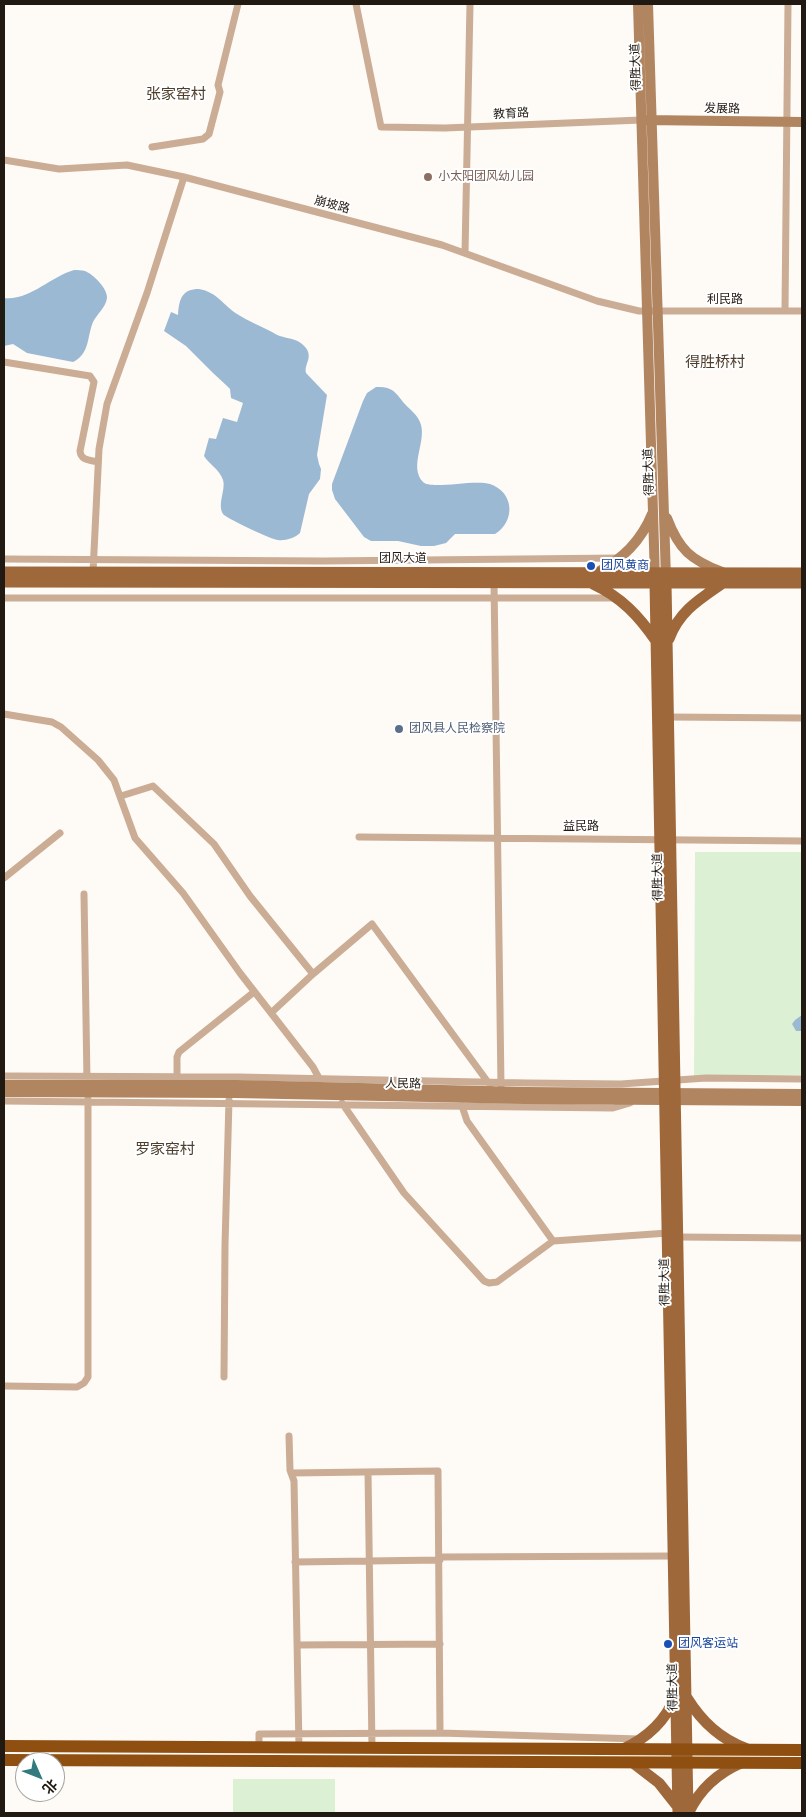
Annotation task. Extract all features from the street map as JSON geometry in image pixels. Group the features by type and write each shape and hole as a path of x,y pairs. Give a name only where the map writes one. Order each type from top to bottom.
{"highway":[{"path":"4,1746 802,1750"},
{"path":"4,1760 802,1763"}],"main road":[{"name":"团风大道","path":"4,572 594,578 724,578 802,573"},
{"name":"团风大道","path":"4,582 494,583 594,578"},
{"path":"594,578 636,614 662,643 683,613 724,578"},
{"name":"得胜大道","path":"661,578 683,1812"},
{"name":"团风大道","path":"724,578 802,583"},
{"name":"得胜大道","path":"662,643 668,717 666,839"},
{"name":"得胜大道","path":"673,1235 673,1556 681,1696"},
{"path":"623,1749 641,1739 662,1720 681,1696 714,1732 748,1750"},
{"path":"632,1763 659,1783 683,1812 710,1782 724,1771 741,1763"}],"street":[{"path":"152,147 203,139 209,134 220,92 218,85 238,4"},
{"name":"教育路","path":"356,4 381,127 468,128 646,120"},
{"path":"465,253 470,4"},
{"name":"得胜大道","path":"638,4 646,120 661,578"},
{"name":"得胜大道","path":"646,120 648,4"},
{"path":"785,310 788,4"},
{"name":"发展路","path":"646,120 802,122"},
{"name":"崩坡路","path":"4,160 60,169 126,165 184,177 465,253 621,308 652,311"},
{"path":"93,572 99,449 107,404 147,293 184,177"},
{"name":"利民路","path":"652,311 802,310"},
{"path":"4,362 93,378 94,382 80,451 84,459 98,462"},
{"path":"594,578 620,558 640,537 659,511 684,551 724,578"},
{"path":"4,559 333,561 620,558"},
{"path":"494,583 499,1089"},
{"path":"4,598 618,598"},
{"path":"4,714 48,721 61,727 98,760 114,780 135,838 183,893 254,992 313,1067 321,1083"},
{"path":"668,717 802,718"},
{"path":"121,796 153,786 209,838 225,858 250,896 313,974"},
{"path":"4,878 60,833"},
{"name":"益民路","path":"359,837 802,841"},
{"path":"4,1386 77,1386 84,1383 89,1374 84,894"},
{"path":"271,1013 372,924 489,1082 499,1089"},
{"path":"177,1077 177,1057 180,1052 254,992"},
{"path":"4,1076 87,1089"},
{"path":"4,1100 177,1077 321,1083 489,1082"},
{"path":"670,1091 706,1078 802,1079"},
{"name":"人民路","path":"4,1092 321,1083 499,1089 802,1094"},
{"name":"人民路","path":"4,1084 229,1098 336,1095 640,1100 670,1091 802,1101"},
{"path":"336,1095 404,1193 484,1281 489,1283 497,1282 553,1241 673,1235 802,1238"},
{"path":"224,1377 224,1245 229,1098 343,1104 613,1108 640,1100"},
{"path":"462,1106 467,1121 553,1241"},
{"path":"289,1436 291,1473 294,1481 299,1748"},
{"path":"291,1473 438,1471 440,1733"},
{"path":"368,1472 372,1748"},
{"path":"295,1562 673,1556"},
{"path":"297,1645 440,1644"},
{"path":"259,1748 259,1734 440,1733 641,1739"}],"green space":[{"path":"695,852 802,852 802,1075 694,1076"},
{"path":"233,1779 335,1779 335,1813 233,1813"}],"water":[{"path":"74,270 85,271 92,275 103,286 107,294 105,304 91,327 85,350 78,359 73,362 27,353 13,344 4,346 4,298 22,296"},
{"path":"193,289 211,293 246,319 302,344 309,355 306,373 327,395 317,455 321,469 320,479 309,494 300,533 293,538 287,540 274,539 232,520 223,514 221,510 223,480 204,456 209,438 216,439 223,418 237,422 243,403 231,398 230,389 226,385 186,346 164,331 171,312 178,315 182,296"},
{"path":"376,387 385,387 392,390 419,419 422,437 417,468 423,482 435,485 483,483 490,484 504,493 508,500 509,515 502,528 495,534 455,534 446,543 434,546 421,546 398,541 371,541 364,537 335,499 332,484 363,401 367,393"},
{"path":"802,1015 802,1031 796,1031 792,1024"}],"place":[{"name":"小太阳团风幼儿园","path":"428,177"},
{"name":"团风黄商","path":"591,566"},
{"name":"团风县人民检察院","path":"399,729"},
{"name":"团风客运站","path":"668,1644"}],"district":[{"name":"张家窑村","path":"176,95"},
{"name":"得胜桥村","path":"715,363"},
{"name":"罗家窑村","path":"165,1150"}]}
